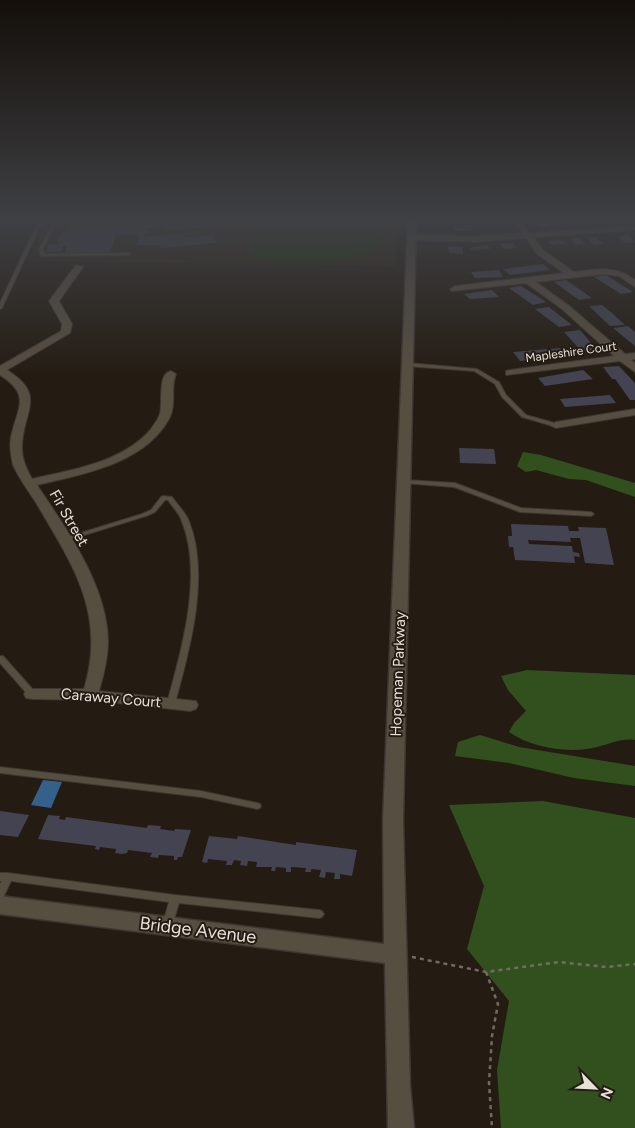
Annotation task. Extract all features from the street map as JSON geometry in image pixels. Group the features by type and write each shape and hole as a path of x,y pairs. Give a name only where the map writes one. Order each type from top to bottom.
{"main road":[{"name":"Hopeman Parkway","path":"401,1128 395,955 393,820 405,482 408,273"},
{"name":"Bridge Avenue","path":"0,905 395,955"}],"street":[{"path":"0,370 65,333 69,325 67,320 57,311 54,301 75,273"},
{"path":"571,273 574,275"},
{"path":"455,289 596,273"},
{"path":"617,273 635,284"},
{"path":"529,281 565,307 635,369"},
{"name":"Mapleshire Court","path":"511,373 635,356"},
{"name":"Fir Street","path":"0,370 16,379 26,394 26,408 16,438 15,450 20,468 89,588 101,628 99,666 90,695"},
{"path":"30,483 105,462 147,439 157,429 167,411 168,381 171,374"},
{"path":"556,425 635,412"},
{"name":"Caraway Court","path":"32,694 90,695 190,705"}],"lane":[{"path":"0,308 16,273"},
{"path":"408,365 475,370 497,383 504,396 524,416 556,425"},
{"path":"405,482 455,485 520,510 591,514"},
{"path":"62,540 144,515 153,511 163,498 170,498 173,501 186,525 193,552 194,586 184,655 172,703"},
{"path":"0,658 32,694"},
{"path":"0,770 201,794 257,806"},
{"path":"0,895 4,877 175,899 319,914"},
{"path":"167,926 175,899"}],"path":[{"path":"395,955 444,962 486,972 559,962 606,967 635,964"},
{"path":"486,972 498,1004 492,1036 489,1083 492,1128"}],"green space":[{"path":"523,452 541,455 635,483 635,497 586,480 569,479 536,470 526,472 517,466"},
{"path":"527,670 635,675 635,740 620,741 586,749 563,750 540,746 518,738 509,732 514,723 526,711 508,690 501,676"},
{"path":"480,735 519,747 635,766 635,786 574,778 509,763 455,756 458,742"},
{"path":"543,801 635,818 635,1128 501,1128 497,1070 509,1001 467,949 484,886 449,805"}],"water":[{"path":"43,780 62,782 51,808 31,805"}],"building":[{"path":"471,273 501,273 503,277 475,278"},
{"path":"507,273 529,273 510,275"},
{"path":"606,275 633,292 621,294 594,277"},
{"path":"566,280 592,298 579,300 554,282"},
{"path":"521,286 546,302 533,305 509,288"},
{"path":"492,290 499,297 470,299 464,294"},
{"path":"602,305 625,325 610,326 589,306"},
{"path":"549,307 572,325 559,327 535,309"},
{"path":"628,326 635,332 635,346 613,328"},
{"path":"580,330 599,352 583,353 564,332"},
{"path":"560,348 567,356 520,361 513,352"},
{"path":"619,366 635,383 635,400 630,400 615,379 612,379 603,367"},
{"path":"583,370 593,379 545,386 538,378"},
{"path":"610,395 616,403 565,407 560,399"},
{"path":"459,448 494,449 496,464 460,463"},
{"path":"511,524 568,526 569,531 579,531 578,527 606,528 614,565 585,563 580,538 570,538 571,542 528,540 529,544 572,546 573,552 579,553 580,557 574,556 575,563 515,560 513,547 509,547 508,536 512,536"},
{"path":"0,811 29,815 18,837 0,835"},
{"path":"48,815 60,816 59,819 65,820 66,817 147,828 148,825 161,826 160,829 174,831 175,829 191,830 182,857 174,860 174,856 159,855 158,858 150,857 152,853 128,850 127,853 122,854 115,853 116,849 100,847 99,850 95,849 96,846 38,839"},
{"path":"209,836 237,839 238,836 296,845 296,842 357,850 352,876 340,874 340,879 334,879 335,873 326,872 325,878 319,877 321,870 311,869 311,872 305,872 306,868 291,867 291,872 286,872 286,868 276,867 275,871 271,871 272,867 256,867 257,862 248,861 247,866 240,865 241,861 234,860 232,865 226,865 227,861 208,859 207,863 202,862"}]}
